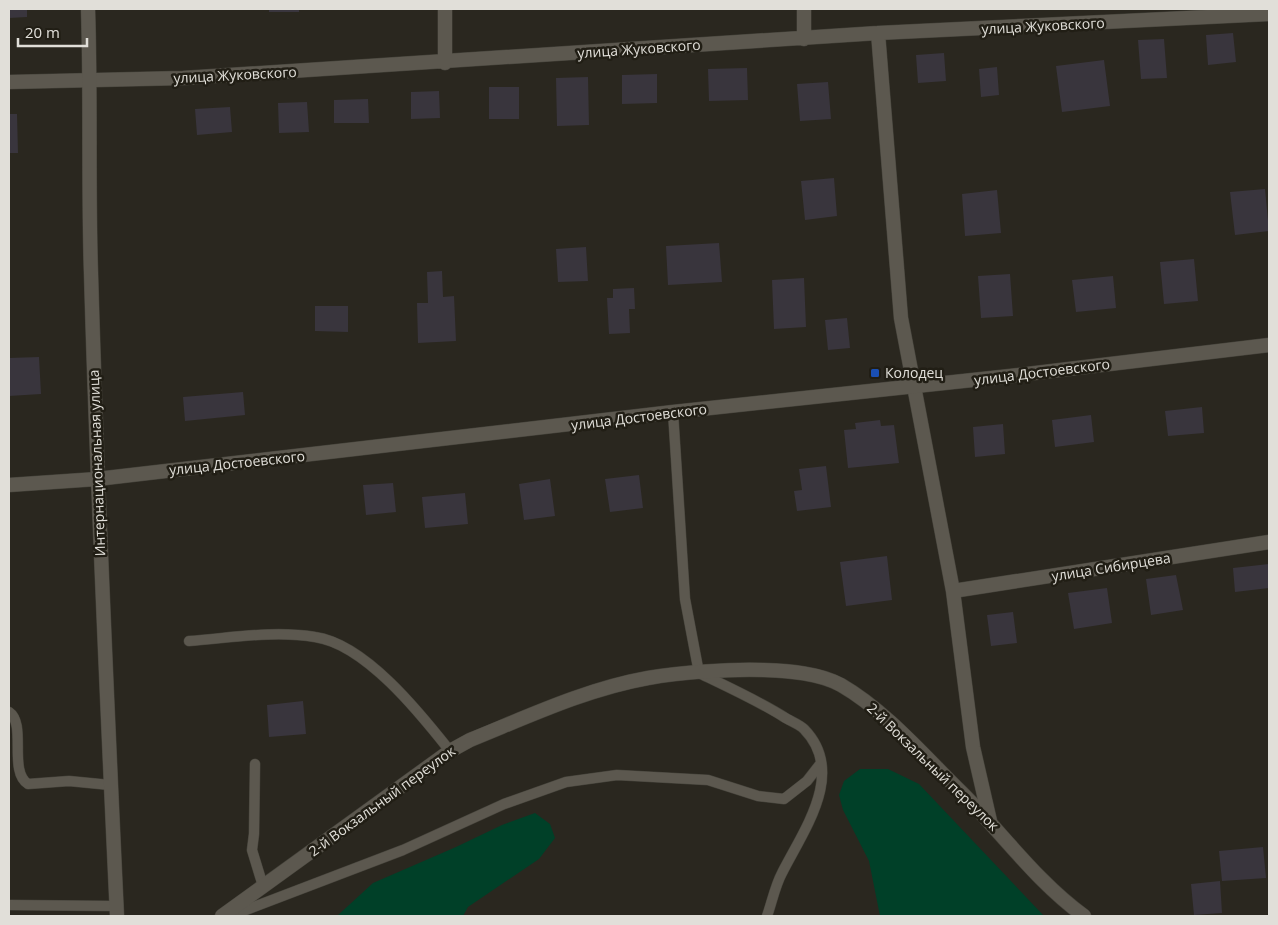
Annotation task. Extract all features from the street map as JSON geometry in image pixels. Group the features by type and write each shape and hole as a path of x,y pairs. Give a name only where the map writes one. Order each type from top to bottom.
{"street":[{"name":"Интернациональная улица","path":"88,9 91,81 90,269 116,911"},
{"path":"445,9 446,63"},
{"path":"804,9 804,38"},
{"name":"улица Жуковского","path":"9,82 183,78 446,63 1146,15 1269,14"},
{"path":"878,33 901,318 953,591 973,747 990,821"},
{"name":"улица Достоевского","path":"9,485 97,478 1269,344"},
{"name":"улица Сибирцева","path":"953,591 1269,542"},
{"name":"2-й Вокзальный переулок","path":"222,916 450,751 470,740 600,690 648,678 746,670 785,671 812,675 840,684 869,703 990,821 1062,900 1084,916"}],"lane":[{"path":"673,412 685,599 699,673 765,705 803,728 815,744 821,763 821,792 803,838 781,874 767,916"},
{"path":"189,641 278,634 316,637 339,644 357,654 414,706 450,751"},
{"path":"9,712 15,721 20,772 23,780 28,784 70,781 110,785"},
{"path":"230,916 403,850 504,804 566,782 617,776 708,780 758,796 784,799 807,781 821,763"},
{"path":"255,764 252,850 263,886"},
{"path":"9,905 116,911"}],"green space":[{"path":"860,769 888,769 919,784 1044,916 880,916 869,861 843,810 839,795 844,781"},
{"path":"535,813 550,824 555,838 539,859 468,907 463,916 337,916 373,883 502,825"}],"building":[{"path":"9,9 27,9 27,17 9,18"},
{"path":"269,9 299,9 299,12 269,12"},
{"path":"1233,33 1236,62 1208,65 1206,35"},
{"path":"1164,39 1167,78 1141,79 1138,40"},
{"path":"944,53 946,81 918,83 916,55"},
{"path":"1104,60 1110,106 1062,112 1056,66"},
{"path":"997,67 999,95 981,97 979,69"},
{"path":"747,68 748,100 709,101 708,69"},
{"path":"657,74 657,103 622,104 622,75"},
{"path":"588,77 589,125 557,126 556,78"},
{"path":"828,82 831,119 800,121 797,84"},
{"path":"489,87 519,87 519,119 489,119"},
{"path":"439,91 440,118 411,119 411,92"},
{"path":"368,99 369,123 334,123 334,100"},
{"path":"307,102 309,132 279,133 278,103"},
{"path":"230,107 232,132 197,135 195,109"},
{"path":"9,114 17,114 18,153 9,153"},
{"path":"834,178 837,216 805,220 801,181"},
{"path":"1265,189 1269,231 1235,235 1230,192"},
{"path":"997,190 1001,233 965,236 962,194"},
{"path":"719,243 722,282 668,285 666,246"},
{"path":"586,247 588,281 558,282 556,249"},
{"path":"1194,259 1198,301 1164,304 1160,262"},
{"path":"442,271 443,297 454,296 456,341 418,343 417,303 428,303 427,272"},
{"path":"1010,274 1013,316 981,318 978,276"},
{"path":"1113,276 1116,308 1076,312 1072,280"},
{"path":"804,278 806,327 774,329 772,280"},
{"path":"634,288 635,309 629,309 630,333 609,334 607,298 613,298 613,289"},
{"path":"315,306 348,306 348,332 315,331"},
{"path":"847,318 850,348 828,350 825,320"},
{"path":"39,357 41,394 9,396 9,358"},
{"path":"243,392 245,415 185,421 183,397"},
{"path":"1202,407 1204,433 1168,436 1165,411"},
{"path":"1091,415 1094,442 1055,447 1052,420"},
{"path":"880,420 881,426 894,425 899,463 848,468 844,430 856,429 855,423"},
{"path":"1003,424 1005,454 975,457 973,427"},
{"path":"826,466 831,507 797,511 794,491 802,490 799,469"},
{"path":"639,475 643,508 610,512 605,479"},
{"path":"550,479 555,516 524,520 519,484"},
{"path":"393,483 396,512 366,515 363,485"},
{"path":"465,493 468,524 425,528 422,497"},
{"path":"887,556 892,600 846,606 840,562"},
{"path":"1269,564 1269,588 1235,592 1233,568"},
{"path":"1176,575 1183,610 1151,615 1146,579"},
{"path":"1107,588 1112,623 1074,629 1068,593"},
{"path":"1013,612 1017,643 991,646 987,615"},
{"path":"303,701 306,734 269,737 267,705"},
{"path":"1263,847 1266,878 1222,881 1219,851"},
{"path":"1220,881 1222,913 1194,915 1191,884"}],"place":[{"name":"Колодец","path":"875,373"}]}
